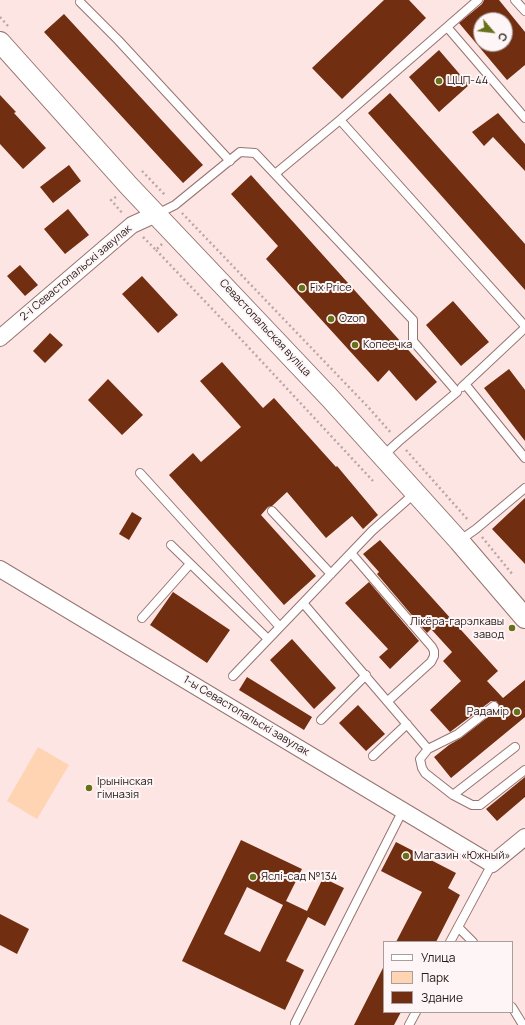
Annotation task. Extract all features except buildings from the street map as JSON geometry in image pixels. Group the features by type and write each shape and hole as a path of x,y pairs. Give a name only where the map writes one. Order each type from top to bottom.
{"street":[{"name":"Севастопальская вуліца","path":"0,42 156,214 329,396 520,610"},
{"name":"2-і Севастопальскі завулак","path":"0,338 132,225 156,214"},
{"name":"1-ы Севастопальскі завулак","path":"0,569 492,864"},
{"path":"492,864 525,837"}],"lane":[{"path":"275,174 340,120 478,0"},
{"path":"515,0 525,11"},
{"path":"80,2 118,40 230,161"},
{"path":"447,27 525,118"},
{"path":"340,120 525,327 457,392 383,456"},
{"path":"156,214 175,205 240,152 255,153 413,320 413,341 457,392"},
{"path":"465,384 525,458"},
{"path":"140,473 280,627"},
{"path":"459,541 476,529 525,488"},
{"path":"233,676 372,531 416,492"},
{"path":"272,511 331,574"},
{"path":"171,545 268,639"},
{"path":"351,553 434,651 434,656 431,662 388,701"},
{"path":"142,618 190,564"},
{"path":"303,603 428,749"},
{"path":"321,720 366,675"},
{"path":"494,706 458,734 428,749 420,759 422,768 425,773 453,795 472,805 480,805 525,770"},
{"path":"373,756 407,724"},
{"path":"453,795 515,747"},
{"path":"295,1023 403,810"},
{"path":"451,941 492,864"},
{"path":"458,927 472,941"},
{"path":"513,1010 522,1025"},
{"path":"409,1025 415,1013"}],"path":[{"path":"190,221 369,408 476,529 515,577"},
{"path":"156,250 373,482"}],"green space":[{"path":"38,747 69,765 37,819 7,801"}],"place":[{"name":"ЦЦП-44","path":"439,81"},
{"name":"Fix Price","path":"302,288"},
{"name":"Ozon","path":"331,319"},
{"name":"Копеечка","path":"355,345"},
{"name":"Лікёра-гарэлкавы завод","path":"512,628"},
{"name":"Радамір","path":"517,712"},
{"name":"Ірынінская гімназія","path":"89,788"},
{"name":"Магазин «Южный»","path":"406,856"},
{"name":"Яслі-сад №134","path":"253,877"}]}
